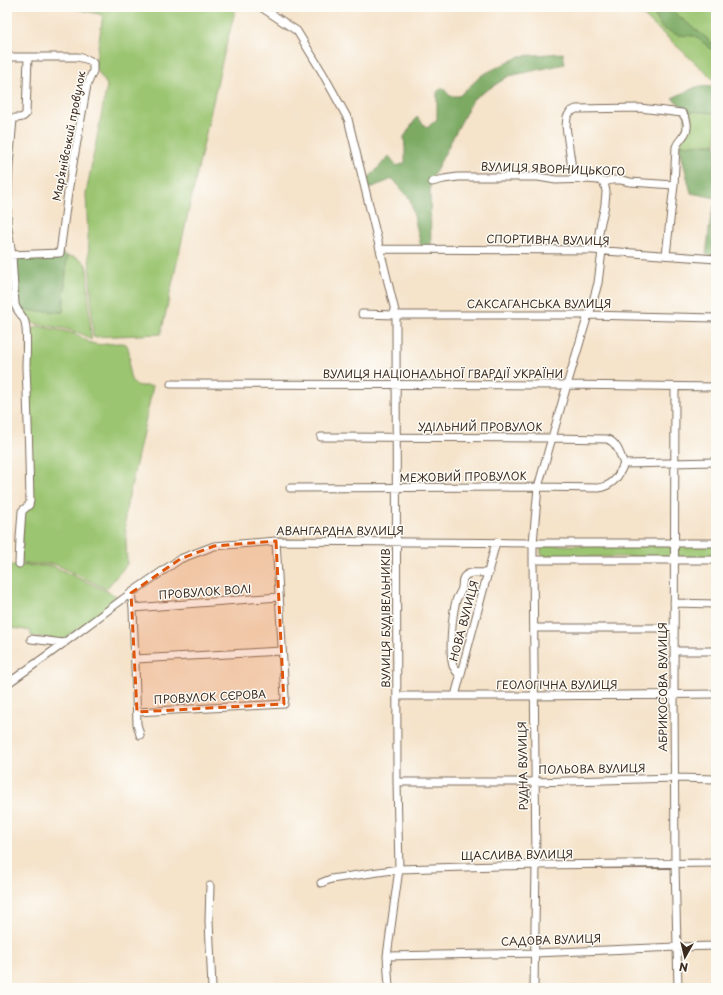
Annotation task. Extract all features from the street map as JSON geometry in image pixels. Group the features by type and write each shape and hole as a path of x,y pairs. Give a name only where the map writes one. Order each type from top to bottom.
{"street":[{"name":"ВУЛИЦЯ БУДІВЕЛЬНИКІВ","path":"261,7 297,31 348,118 396,315 397,782 399,869 387,956 389,988"},
{"path":"19,564 22,511 30,501 26,330 24,318 17,310 15,304 9,255 7,221 8,165 14,119 23,117 26,114 28,57"},
{"name":"Марʼянівський провулок","path":"7,58 78,57 89,60 92,63 93,71 87,85 68,192 60,253 9,255"},
{"path":"576,179 572,169 566,132 567,117 570,112 576,109 640,108 682,113 687,121 686,131 678,141 676,147 674,184 666,255"},
{"name":"ВУЛИЦЯ ЯВОРНИЦЬКОГО","path":"432,182 458,177 538,177 556,180 576,179 598,180 604,182 621,180 630,182 674,184"},
{"name":"РУДНА ВУЛИЦЯ","path":"534,988 536,865 534,782 533,543 538,487 566,385 598,283 602,251 600,248 599,235 606,190 604,182"},
{"name":"СПОРТИВНА ВУЛИЦЯ","path":"380,249 584,250 716,259"},
{"name":"САКСАГАНСЬКА ВУЛИЦЯ","path":"362,314 588,315 716,318"},
{"name":"ВУЛИЦЯ НАЦІОНАЛЬНОЇ ГВАРДІЇ УКРАЇНИ","path":"171,384 716,387"},
{"name":"АБРИКОСОВА ВУЛИЦЯ","path":"675,387 674,695 675,864 678,988"},
{"name":"УДІЛЬНИЙ ПРОВУЛОК","path":"321,437 607,439 616,445 624,464"},
{"path":"624,464 716,462"},
{"name":"МЕЖОВИЙ ПРОВУЛОК","path":"290,488 599,488 607,486 614,481 624,464"},
{"path":"135,659 282,650 276,541"},
{"name":"АВАНГАРДНА ВУЛИЦЯ","path":"7,684 180,559 214,546 276,541 716,543"},
{"name":"НОВА ВУЛИЦЯ","path":"455,696 489,573 496,542"},
{"path":"533,560 716,560"},
{"name":"НОВА ВУЛИЦЯ","path":"460,676 454,668 451,647 453,615 456,599 463,586 463,576 468,573 489,573"},
{"path":"131,593 133,608 137,724 140,735"},
{"name":"ПРОВУЛОК ВОЛІ","path":"133,608 279,597"},
{"path":"674,603 716,604"},
{"path":"534,628 674,628"},
{"path":"31,639 64,643"},
{"name":"ПРОВУЛОК СЄРОВА","path":"137,712 284,704 285,697 282,650"},
{"path":"674,651 716,651"},
{"name":"ГЕОЛОГІЧНА ВУЛИЦЯ","path":"397,696 716,694"},
{"name":"ПОЛЬОВА ВУЛИЦЯ","path":"397,782 534,782 675,778 716,779"},
{"name":"ЩАСЛИВА ВУЛИЦЯ","path":"321,883 331,879 399,869 536,865 716,863"},
{"path":"210,886 209,921 212,988"},
{"name":"САДОВА ВУЛИЦЯ","path":"387,956 716,946"}],"highlighted area":[{"path":"276,541 284,704 137,712 131,593 180,559 214,546"}],"green space":[{"path":"69,7 236,7 221,66 161,334 93,337 86,194 107,85 95,67 103,15"},
{"path":"634,7 716,7 716,82"},
{"path":"650,7 668,7 716,46 716,53 695,36 678,35 662,28"},
{"path":"563,53 565,64 509,76 473,99 430,182 431,246 421,246 410,199 393,179 367,189 365,182 389,156 397,166 405,163 404,137 417,117 427,128 437,119 437,92 442,87 450,96 459,96 482,75 520,56"},
{"path":"716,86 716,113 687,111 672,98 696,87"},
{"path":"687,111 716,113 716,144 679,145 685,135 685,114"},
{"path":"716,144 716,198 691,193 679,145"},
{"path":"716,201 716,256 706,255 711,215"},
{"path":"62,253 67,256 63,312 18,310 15,257"},
{"path":"67,256 81,260 87,267 91,340 82,334 66,329 32,323 18,310 63,312"},
{"path":"38,326 78,335 95,344 126,344 129,355 131,379 134,383 140,386 153,386 125,514 127,564 106,589 54,564 23,564 21,562 23,514 30,506 28,336 33,329"},
{"path":"545,545 671,546 672,555 671,557 544,557 541,554 541,549"},
{"path":"678,545 716,545 716,558 678,557 676,547"},
{"path":"7,565 53,566 117,596 119,599 63,640 31,636 31,631 7,627"}]}
